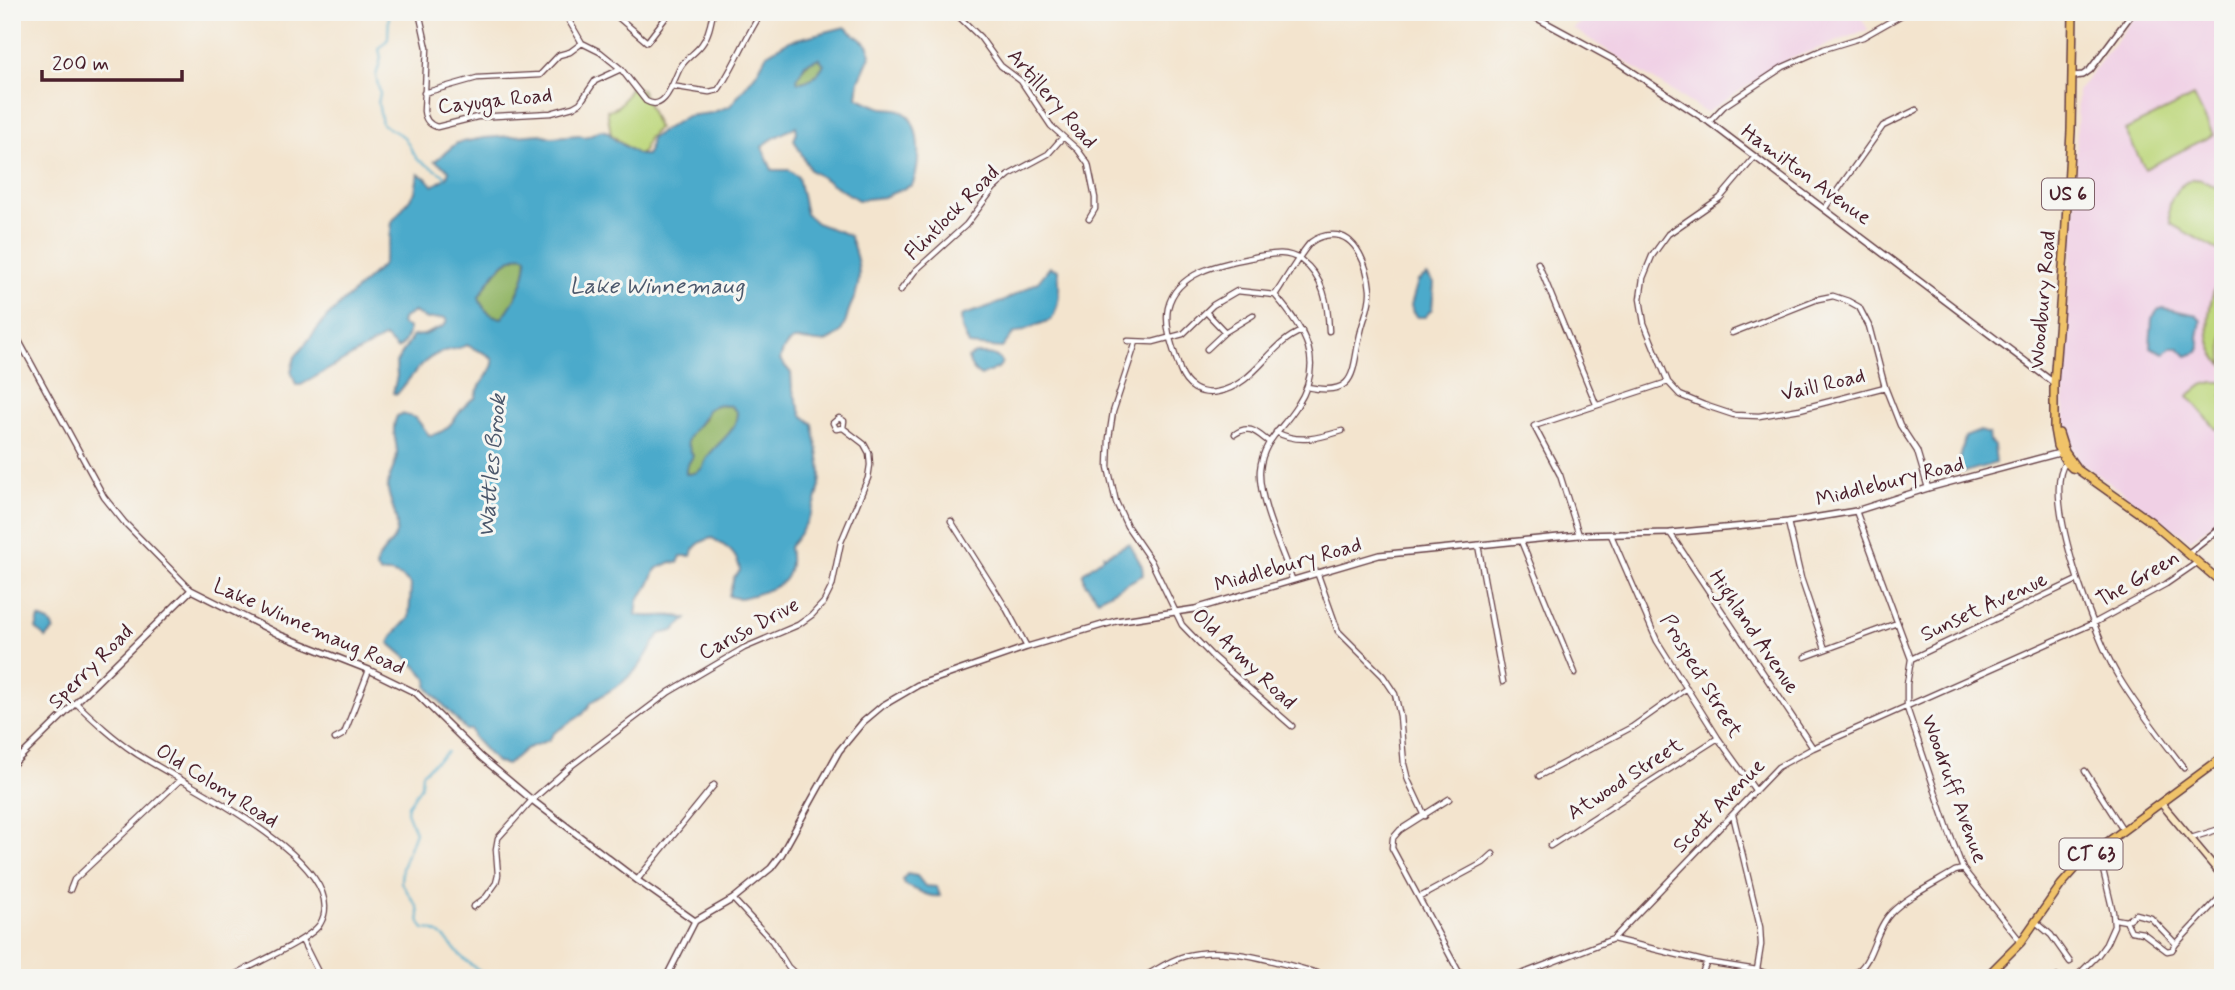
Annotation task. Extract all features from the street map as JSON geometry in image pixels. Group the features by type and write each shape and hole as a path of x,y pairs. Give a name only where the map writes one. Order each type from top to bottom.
{"main road":[{"name":"Woodbury Road","path":"2073,12 2073,76 2065,241 2054,383 2056,422 2063,453 2066,462 2077,469"},
{"name":"Woodbury Road","path":"2063,453 2077,469"},
{"name":"US 6","path":"2077,469 2150,521 2223,584"},
{"name":"CT 63","path":"1985,978 2021,942 2076,867 2223,757"},
{"path":"2161,803 2223,877"}],"street":[{"name":"Cayuga Road","path":"419,12 428,48 425,118 437,127 486,116 551,113 573,107 580,103 595,81 621,69"},
{"path":"564,12 582,43 600,52 621,69 651,104 664,99 681,66 703,43 713,12"},
{"path":"612,12 647,42 670,12"},
{"path":"618,18 623,12"},
{"path":"671,86 709,92 718,90 748,32 762,12"},
{"name":"Artillery Road","path":"954,12 981,37 1001,66 1021,81 1038,108 1088,164 1096,198 1095,209 1089,219"},
{"name":"Hamilton Avenue","path":"1526,12 1616,61 1709,122 2054,383"},
{"path":"1709,122 1724,106 1783,67 1824,49 1863,37 1907,12"},
{"path":"2073,76 2083,75 2090,70 2133,12"},
{"path":"424,93 477,78 540,75 559,55 570,52 582,43"},
{"path":"1825,208 1883,126 1916,110"},
{"name":"Flintlock Road","path":"900,291 915,271 966,225 994,188 1009,175 1048,154 1063,137"},
{"path":"1578,536 1560,475 1534,426 1668,382 1644,323 1640,299 1647,267 1668,234 1720,198 1754,158"},
{"path":"1275,295 1312,242 1326,235 1340,235 1353,244 1365,264 1370,290 1368,312 1361,330 1354,372 1347,383 1336,388 1322,390 1307,387"},
{"path":"1302,331 1284,340 1261,368 1249,376 1219,392 1205,392 1192,388 1181,374 1167,318 1169,305 1177,290 1191,278 1234,260 1272,252 1287,254 1300,260 1314,272 1322,285 1329,315 1329,331"},
{"path":"1538,263 1597,404"},
{"path":"1128,341 1153,342 1183,334 1213,305 1237,291 1275,295 1302,331 1311,359 1307,387 1297,406 1264,448 1260,473 1263,497 1292,579"},
{"path":"1732,333 1818,299 1833,296 1848,300 1859,307 1869,326 1885,387"},
{"path":"1206,312 1225,332"},
{"path":"1207,349 1225,332 1253,315"},
{"name":"Lake Winnemaug Road","path":"12,328 109,504 191,590 280,635 369,670 416,693 481,757 533,800 695,921"},
{"path":"1136,342 1114,412 1108,449 1109,475 1121,515 1151,561 1175,613"},
{"name":"Vaill Road","path":"1668,382 1680,395 1704,404 1734,415 1759,416 1800,409 1885,387 1900,425 1917,451 1928,488"},
{"name":"Caruso Drive","path":"473,907 486,897 496,883 498,838 533,800 571,766 660,698 744,648 798,625 824,602 832,586 841,542 869,478 869,453 864,444 843,428"},
{"path":"1235,434 1243,428 1249,428 1269,442"},
{"path":"1276,432 1286,438 1296,439 1318,438 1342,431"},
{"name":"Middlebury Road","path":"695,921 733,899 771,868 782,855 839,751 863,722 882,706 918,685 1027,647 1116,621 1175,613 1219,602 1379,555 1578,536 1670,533 1788,522 1856,511 1928,488 2063,453"},
{"path":"2066,462 2060,478 2061,508 2063,529 2077,580 2117,674 2184,768"},
{"path":"1856,511 1911,659"},
{"path":"951,522 1006,608 1027,647"},
{"path":"1788,522 1801,578 1825,649"},
{"path":"2189,553 2223,526"},
{"name":"Highland Avenue","path":"1670,533 1813,748"},
{"name":"Prospect Street","path":"1611,534 1657,641 1717,738 1755,790"},
{"path":"1521,541 1575,674"},
{"path":"1478,545 1503,682"},
{"name":"The Green","path":"2094,623 2166,584 2198,561"},
{"path":"1317,572 1338,631 1383,676 1395,694 1400,716 1404,764 1408,780 1425,816"},
{"name":"Sunset Avenue","path":"1907,708 1911,659 2077,580"},
{"name":"Sperry Road","path":"12,765 191,590"},
{"name":"Old Army Road","path":"1175,613 1182,625 1212,656 1292,726"},
{"path":"1805,657 1896,623"},
{"name":"Woodruff Avenue","path":"2021,942 1963,869 1934,793 1907,708 2094,623"},
{"path":"335,739 344,734 369,670"},
{"path":"1539,776 1632,727 1687,688"},
{"name":"Old Colony Road","path":"77,704 116,740 262,829 313,873 324,893 326,909 316,929 302,940 251,964 229,978"},
{"name":"Scott Avenue","path":"1613,939 1778,767 1813,748 1907,708"},
{"name":"Atwood Street","path":"1550,846 1717,738"},
{"path":"2085,771 2123,830"},
{"path":"70,890 74,880 180,780"},
{"path":"637,880 714,785"},
{"path":"1450,799 1400,830 1393,838 1392,848 1462,978"},
{"path":"1733,815 1760,927 1761,945 1757,970"},
{"path":"2191,838 2223,828"},
{"path":"2075,978 2106,944 2115,919 2098,849"},
{"path":"1420,897 1483,863 1493,854"},
{"path":"1789,978 1797,974 1839,976 1860,970 1878,930 1891,913 1955,871 1963,869"},
{"path":"2126,921 2131,931 2143,933 2167,951 2172,950 2223,894"},
{"path":"733,899 772,941 788,967 800,978"},
{"path":"2115,919 2126,921 2136,914 2151,918 2176,944"},
{"path":"666,978 695,921"},
{"path":"2036,922 2051,935 2070,962"},
{"path":"1511,978 1613,939 1707,962 1757,970 1778,978"},
{"path":"302,940 321,978"},
{"path":"1141,978 1183,956 1211,950 1336,978"},
{"path":"1700,978 1707,962"}],"shaded area":[{"path":"1600,12 1858,12 1868,30 1787,60 1706,113 1572,28"},
{"path":"2138,12 2223,12 2223,516 2190,540 2081,463 2067,439 2064,422 2063,380 2075,198 2078,91"}],"green space":[{"path":"819,58 824,64 814,77 798,82 796,79 803,68"},
{"path":"632,84 642,91 658,128 648,138 642,154 637,155 611,134 607,110 619,105"},
{"path":"2194,96 2213,135 2145,169 2125,130"},
{"path":"2194,179 2202,180 2223,191 2223,253 2171,224 2170,203 2176,191"},
{"path":"522,255 527,257 520,290 502,319 494,316 484,309 479,297 502,266"},
{"path":"2215,288 2223,288 2223,365 2212,349 2208,328"},
{"path":"2223,382 2223,429 2216,429 2188,396 2202,385"},
{"path":"716,405 731,406 737,412 734,426 711,452 702,469 686,474 689,460 687,442 691,431 704,420 707,410"}],"water":[{"name":"Lake Winnemaug","path":"845,27 869,46 870,56 859,81 857,97 880,107 897,109 907,115 916,133 918,156 912,185 884,197 858,200 810,170 794,140 796,126 762,147 772,170 789,170 798,177 806,214 816,223 849,235 859,271 856,293 839,334 824,342 789,342 780,360 791,373 792,388 802,415 813,424 821,473 811,513 789,547 788,573 774,588 743,598 729,596 734,577 740,571 739,565 731,551 712,538 698,544 691,556 681,556 678,563 671,562 656,569 638,600 636,615 687,619 673,631 660,634 639,667 622,683 592,702 583,714 554,733 549,740 525,749 507,765 496,762 474,738 471,730 466,730 427,687 428,680 417,667 389,643 409,618 411,585 398,575 381,573 376,569 379,557 394,539 397,527 388,485 397,458 394,430 397,416 402,414 416,418 429,435 444,430 463,407 475,398 492,368 492,358 467,345 442,352 426,361 397,394 393,393 397,376 396,363 413,336 424,335 444,326 447,321 445,318 426,319 414,312 402,319 401,324 409,328 399,348 385,337 301,385 296,385 291,371 295,357 327,317 382,266 392,222 415,192 418,174 433,186 447,177 449,170 435,161 457,143 541,134 551,137 585,137 601,130 608,132 639,155 646,155 651,138 687,116 711,113 730,106 757,72 767,54 789,41","holes":["819,58 824,64 819,71 810,79 798,82 805,64","522,255 527,257 525,274 520,289 502,318 484,309 479,297 496,271","716,405 731,406 737,412 736,420 702,468 695,473 686,474 686,468 693,456 687,442 707,410"]},
{"path":"1050,267 1058,270 1059,282 1058,303 1051,320 1013,334 1002,348 969,345 962,329 961,316 1002,302 1038,282"},
{"path":"1427,275 1434,283 1432,309 1425,317 1417,317 1411,305 1418,281"},
{"path":"2163,308 2197,315 2201,321 2198,352 2187,356 2179,348 2171,348 2164,353 2150,347 2152,318"},
{"path":"975,354 993,355 1002,363 998,368 981,376 972,368 968,358"},
{"path":"1980,431 1989,434 1996,463 1961,471 1959,464 1965,437"},
{"path":"1129,543 1142,566 1143,575 1098,599 1085,583 1083,573 1104,557 1103,554 1105,556"},
{"path":"39,618 49,622 54,630 46,638 36,629"},
{"path":"907,874 917,876 925,886 937,887 940,896 905,885 902,880"}],"waterway":[{"name":"Wattles Brook","path":"389,12 388,39 379,49 381,58 376,76 382,124 404,137 417,159 445,178"},
{"name":"Wattles Brook","path":"447,752 422,773 421,786 408,805 407,812 415,832 402,868 401,882 418,908 420,923 424,929 437,932 487,978"}]}
